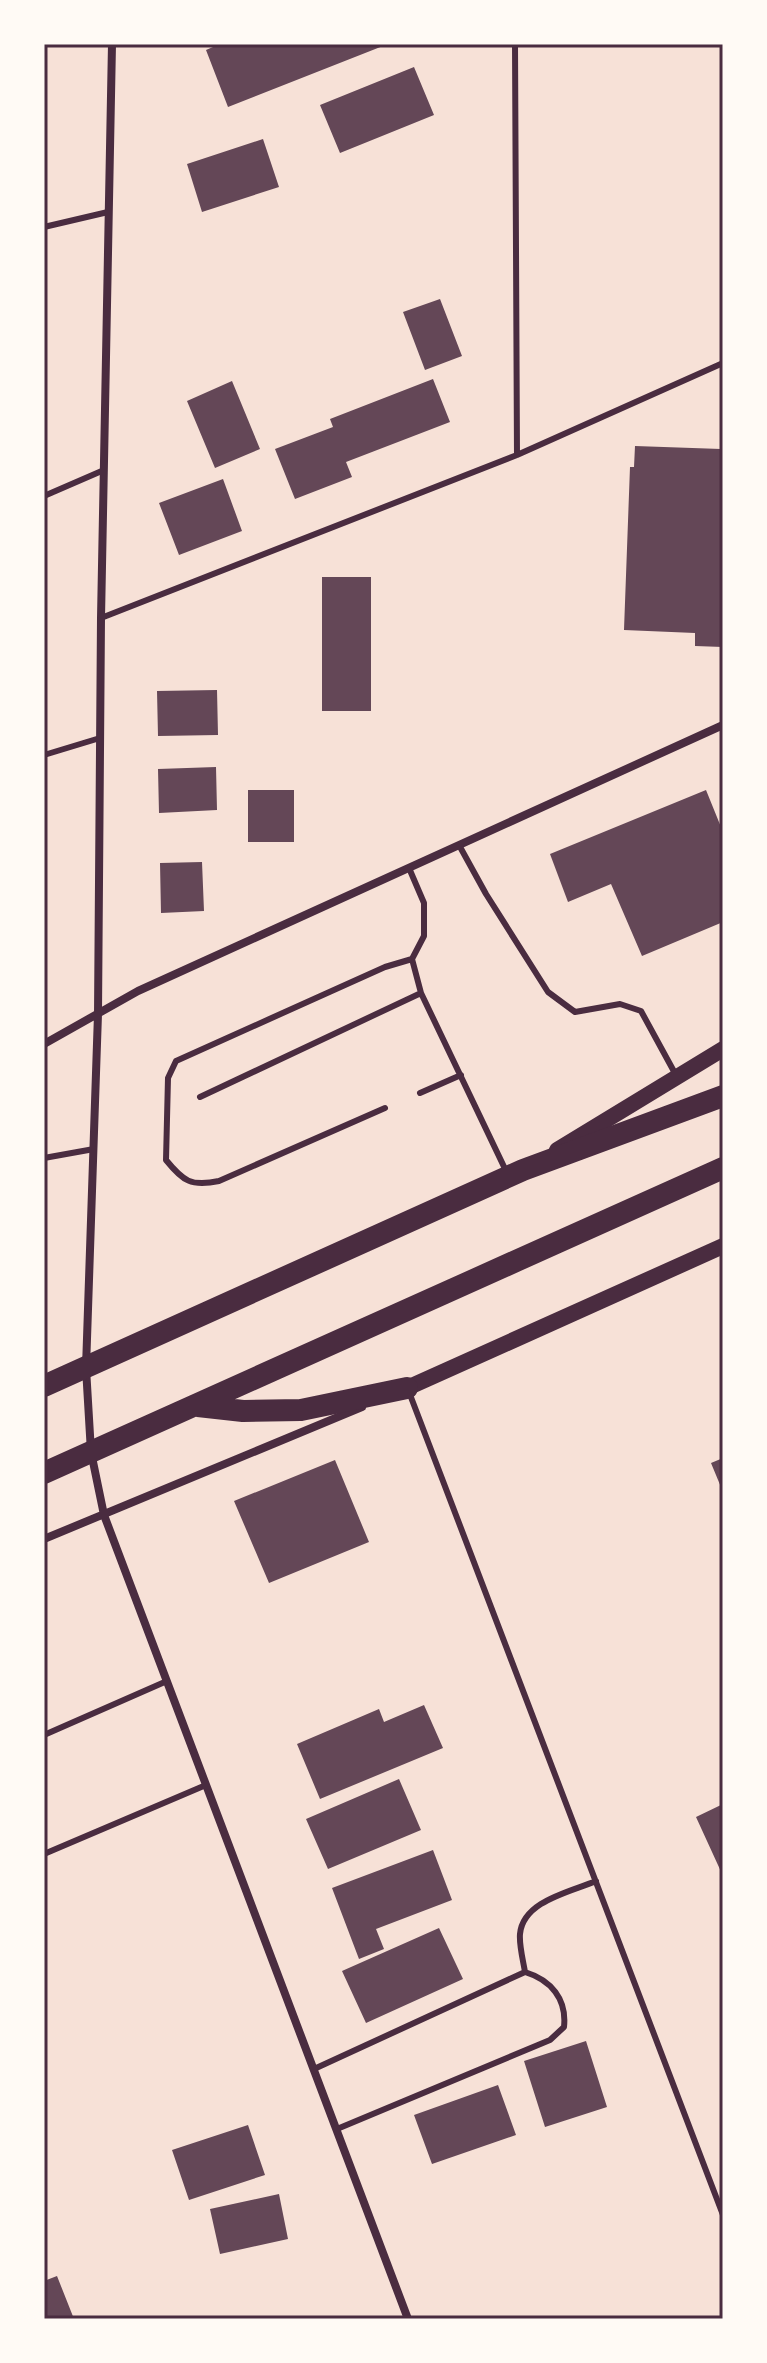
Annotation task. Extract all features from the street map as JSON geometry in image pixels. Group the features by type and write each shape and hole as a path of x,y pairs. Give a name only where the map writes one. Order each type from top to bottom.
{"highway":[{"path":"44,1386 516,1173 723,1096"},
{"path":"44,1473 723,1168"},
{"path":"197,1406 243,1411 301,1410 407,1388"}],"main road":[{"path":"516,1173 723,1049"},
{"path":"407,1388 723,1246"}],"street":[{"path":"112,44 101,618 98,1014 86,1368 91,1452 104,1515 408,2319"},
{"path":"44,1044 138,991 723,725"},
{"path":"44,1539 407,1388"}],"lane":[{"path":"515,44 517,455"},
{"path":"44,227 108,212"},
{"path":"101,618 517,455 723,363"},
{"path":"44,496 104,470"},
{"path":"44,755 100,738"},
{"path":"459,845 548,992 575,1012 620,1004 641,1011 677,1077"},
{"path":"409,868 424,903 424,936 412,959 421,993 461,1075 516,1173"},
{"path":"385,1108 219,1181 203,1184 182,1179 166,1160 168,1078 176,1061 385,967 412,959"},
{"path":"200,1097 421,993"},
{"path":"420,1093 461,1075"},
{"path":"44,1158 94,1149"},
{"path":"407,1388 723,2215"},
{"path":"44,1735 167,1681"},
{"path":"44,1854 206,1785"},
{"path":"525,1972 520,1934 523,1922 534,1907 596,1881"},
{"path":"314,2069 525,1972 539,1976 554,1988 566,2013 564,2027 550,2040 337,2129"}],"building":[{"path":"220,44 388,44 228,107 206,50"},
{"path":"414,67 434,115 340,153 320,105"},
{"path":"263,139 279,187 202,212 187,164"},
{"path":"440,299 462,356 425,370 403,312"},
{"path":"433,379 450,422 346,462 352,477 295,499 275,449 333,427 330,419"},
{"path":"232,381 260,449 215,468 187,401"},
{"path":"635,446 721,449 723,534 720,609 723,609 723,647 695,646 695,633 624,630 630,467 634,467"},
{"path":"223,479 242,531 179,555 159,503"},
{"path":"322,577 371,577 371,711 322,711"},
{"path":"217,690 218,735 158,736 157,691"},
{"path":"216,767 217,810 159,813 158,769"},
{"path":"248,790 294,790 294,842 248,842"},
{"path":"706,790 723,832 723,922 642,956 611,884 568,902 550,854"},
{"path":"202,862 204,911 161,913 160,863"},
{"path":"723,1458 723,1492 711,1463"},
{"path":"335,1460 369,1542 269,1583 234,1501"},
{"path":"424,1705 443,1748 320,1799 297,1744 379,1709 384,1722"},
{"path":"399,1779 421,1830 328,1869 306,1819"},
{"path":"723,1804 723,1876 696,1817"},
{"path":"433,1850 452,1900 376,1929 384,1949 359,1959 332,1888"},
{"path":"439,1928 463,1979 366,2023 342,1971"},
{"path":"586,2041 607,2107 545,2127 524,2061"},
{"path":"498,2085 516,2135 432,2164 414,2115"},
{"path":"248,2125 265,2175 189,2200 172,2150"},
{"path":"279,2194 288,2239 220,2254 210,2209"},
{"path":"57,2276 74,2319 44,2319 44,2281"}]}
